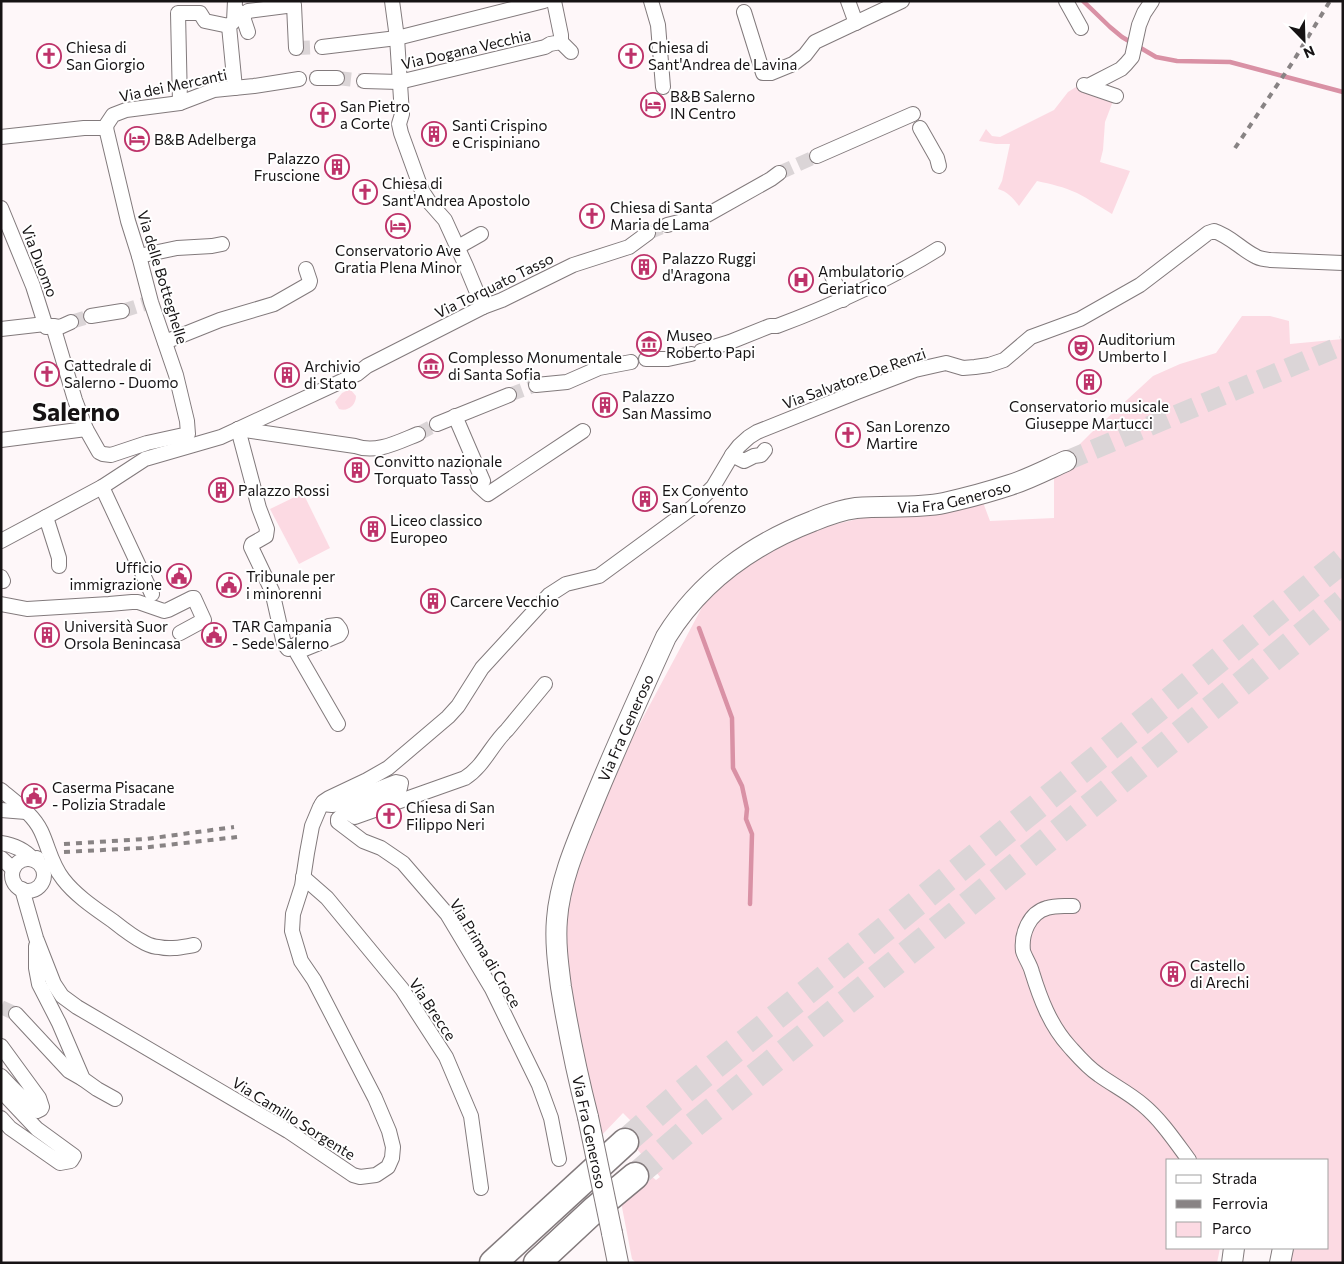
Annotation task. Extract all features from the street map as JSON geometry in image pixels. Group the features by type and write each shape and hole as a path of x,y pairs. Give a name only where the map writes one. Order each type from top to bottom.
{"highway":[{"path":"493,1263 625,1142"},
{"path":"537,1263 594,1210 635,1176"}],"main road":[{"name":"Via Fra Generoso","path":"619,1260 565,1009 557,944 557,920 560,893 584,826 614,751 666,637 700,592 732,564 795,528 833,513 856,508 913,506 948,502 1011,485 1066,461"},
{"path":"1232,1263 1234,1249"},
{"path":"1280,1263 1283,1249"}],"street":[{"path":"392,1 397,38 402,114 399,124 401,132 422,191 444,220 458,247 483,307"},
{"path":"322,47 397,38 544,1"},
{"name":"Via Dogana Vecchia","path":"364,81 399,82 545,47 550,44 566,47 561,35 554,1"},
{"path":"651,1 658,25 663,87"},
{"path":"848,1 856,23"},
{"path":"744,12 763,73 771,73 793,64 805,55 815,42 902,1"},
{"path":"1066,1 1081,28"},
{"path":"1116,96 1084,85 1088,86 1121,68 1132,57 1138,28 1144,13 1152,1"},
{"path":"238,9 248,10 294,5 296,48"},
{"path":"234,88 229,26 234,21 238,9"},
{"path":"238,9 248,32"},
{"path":"180,103 178,13 200,13 205,22 229,26"},
{"path":"317,78 337,78"},
{"name":"Via dei Mercanti","path":"106,128 113,115 119,112 180,103 214,90 299,79"},
{"path":"817,156 914,114"},
{"path":"1,137 84,128 106,128"},
{"name":"Via delle Botteghelle","path":"106,128 128,221 151,302 176,375 187,421 188,434 152,447"},
{"path":"920,128 937,158 939,166"},
{"path":"667,225 707,215 778,173"},
{"name":"Via Duomo","path":"1,208 33,286 86,429 98,452 111,455 152,447"},
{"name":"Via Salvatore De Renzi","path":"322,804 325,800 388,768 448,717 458,706 482,668 549,595 566,584 599,576 693,507 713,487 738,446 757,432 915,370 946,363 963,368 989,366 1004,360 1031,337 1080,319 1140,285 1195,245 1208,233 1214,231 1226,236 1254,256 1260,258 1343,263"},
{"name":"Via Torquato Tasso","path":"152,447 221,437 357,374 372,364 483,307 502,300 573,265 629,247 648,233"},
{"path":"458,247 480,234"},
{"path":"139,256 177,248 222,244"},
{"path":"646,359 668,360 696,353 770,326 777,326 794,320 843,300 907,268 938,249"},
{"path":"166,342 220,320 274,304 309,284 310,281 306,269"},
{"path":"832,276 843,300"},
{"path":"91,316 122,311"},
{"path":"1,329 48,325 60,327 71,322"},
{"path":"536,385 566,382 599,368 631,362"},
{"path":"437,424 509,394"},
{"path":"455,416 485,488 583,431"},
{"path":"1,440 86,429"},
{"path":"338,724 297,652 339,635 340,628 337,625 332,625 288,649 284,644 272,591 251,547 252,544 266,536 267,531 238,429 355,446 365,450 386,447 418,434"},
{"path":"2,539 102,488 145,459 152,447"},
{"path":"732,455 744,461 761,455 765,450"},
{"path":"102,488 152,594"},
{"path":"46,517 59,558 59,566"},
{"path":"1,604 27,609 138,602 160,610 168,610 194,598 204,620 180,633"},
{"path":"322,804 340,804 396,782 400,783 399,789 352,811 353,817 358,817 465,778 478,768 500,736 544,684"},
{"path":"483,772 510,737 506,731"},
{"path":"1,790 38,825 47,850 48,868"},
{"name":"Via Camillo Sorgente","path":"14,880 27,908 36,938 54,984 62,996 288,1131 353,1174 360,1177 376,1175 388,1166 392,1158 393,1147 389,1131 375,1098 314,980 301,961 292,931 293,914 300,894 312,826 322,804"},
{"path":"1,810 26,812"},
{"name":"Via Prima di Croce","path":"352,811 342,815 338,822 364,841 381,848 402,863 447,914 492,989 539,1085 551,1118 559,1159"},
{"path":"1,843 26,852 38,863 63,879 77,894 146,944 160,948 194,945"},
{"path":"14,880 15,865 29,859 34,860 47,850"},
{"path":"1,858 14,880"},
{"name":"Via Camillo Sorgente","path":"14,880 41,883 48,868"},
{"name":"Via Brecce","path":"303,877 327,898 402,989 446,1057 471,1116 481,1188"},
{"path":"1073,906 1047,907 1039,911 1026,925 1023,942 1024,952 1048,1015 1065,1041 1085,1063 1097,1074 1143,1105 1172,1137 1188,1159"},
{"path":"36,938 36,968 39,984 59,1023 83,1079"},
{"path":"16,1014 69,1070 115,1099"},
{"path":"1,1046 38,1098 41,1109 37,1111 16,1094 1,1076"},
{"path":"1,1091 37,1129 74,1156 71,1161 60,1164 10,1128 1,1118"}],"green space":[{"path":"1076,87 1113,101 1105,122 1100,162 1130,171 1112,214 1077,193 1037,181 1019,206 1010,196 998,189 1002,181 1010,144 979,141 986,129 992,136 1000,137 1054,110 1068,92"},
{"path":"1242,316 1270,316 1289,321 1290,344 1343,339 1343,1263 1289,1263 1291,1249 1329,1249 1329,1159 1166,1159 1166,1249 1220,1249 1217,1263 636,1263 632,1259 621,1202 649,1174 656,1180 660,1177 637,1149 647,1137 623,1113 601,1136 571,1008 561,928 573,878 607,785 707,598 764,553 819,528 879,514 981,497 990,521 1054,518 1054,470 1153,376 1180,364 1216,353"},
{"path":"350,389 356,396 355,402 348,409 339,409 335,402 342,393"},
{"path":"303,493 330,548 299,564 270,509"}],"waterway":[{"path":"1083,1 1122,37 1156,57 1177,61 1230,62 1343,92"},
{"path":"699,628 732,718 733,768 742,786 747,809 746,819 752,834 750,904"}],"tunnel":[{"path":"296,48 322,47"},
{"path":"337,78 364,81"},
{"path":"779,173 817,156"},
{"path":"648,233 667,225"},
{"path":"122,311 151,302"},
{"path":"71,322 91,316"},
{"path":"1066,461 1343,345"},
{"path":"509,395 536,385"},
{"path":"418,434 437,424"},
{"path":"625,1142 673,1100 1343,560"},
{"path":"635,1176 694,1125 1343,602"},
{"path":"1,1007 16,1014"}],"railway":[{"path":"1235,148 1294,60 1330,1"},
{"path":"64,844 146,839 234,827"},
{"path":"64,852 141,848 237,837"}],"place":[{"name":"Chiesa di San Giorgio","path":"49,56"},
{"name":"Chiesa di Sant'Andrea de Lavina","path":"631,56"},
{"name":"B&B Salerno IN Centro","path":"653,105"},
{"name":"San Pietro a Corte","path":"323,115"},
{"name":"Santi Crispino e Crispiniano","path":"434,134"},
{"name":"B&B Adelberga","path":"137,139"},
{"name":"Palazzo Fruscione","path":"337,167"},
{"name":"Chiesa di Sant'Andrea Apostolo","path":"365,192"},
{"name":"Chiesa di Santa Maria de Lama","path":"592,216"},
{"name":"Conservatorio Ave Gratia Plena Minor","path":"398,226"},
{"name":"Palazzo Ruggi d'Aragona","path":"644,267"},
{"name":"Ambulatorio Geriatrico","path":"801,280"},
{"name":"Museo Roberto Papi","path":"649,344"},
{"name":"Auditorium Umberto I","path":"1081,348"},
{"name":"Complesso Monumentale di Santa Sofia","path":"431,366"},
{"name":"Cattedrale di Salerno - Duomo","path":"47,374"},
{"name":"Archivio di Stato","path":"287,375"},
{"name":"Conservatorio musicale Giuseppe Martucci","path":"1089,382"},
{"name":"Palazzo San Massimo","path":"605,405"},
{"name":"San Lorenzo Martire","path":"848,435"},
{"name":"Convitto nazionale Torquato Tasso","path":"357,470"},
{"name":"Palazzo Rossi","path":"221,490"},
{"name":"Ex Convento San Lorenzo","path":"645,499"},
{"name":"Liceo classico Europeo","path":"373,529"},
{"name":"Ufficio immigrazione","path":"179,576"},
{"name":"Tribunale per i minorenni","path":"229,585"},
{"name":"Carcere Vecchio","path":"433,601"},
{"name":"Università Suor Orsola Benincasa","path":"47,635"},
{"name":"TAR Campania - Sede Salerno","path":"214,635"},
{"name":"Caserma Pisacane - Polizia Stradale","path":"34,796"},
{"name":"Chiesa di San Filippo Neri","path":"389,816"},
{"name":"Castello di Arechi","path":"1173,974"}],"district":[{"name":"Salerno","path":"76,411"}]}
